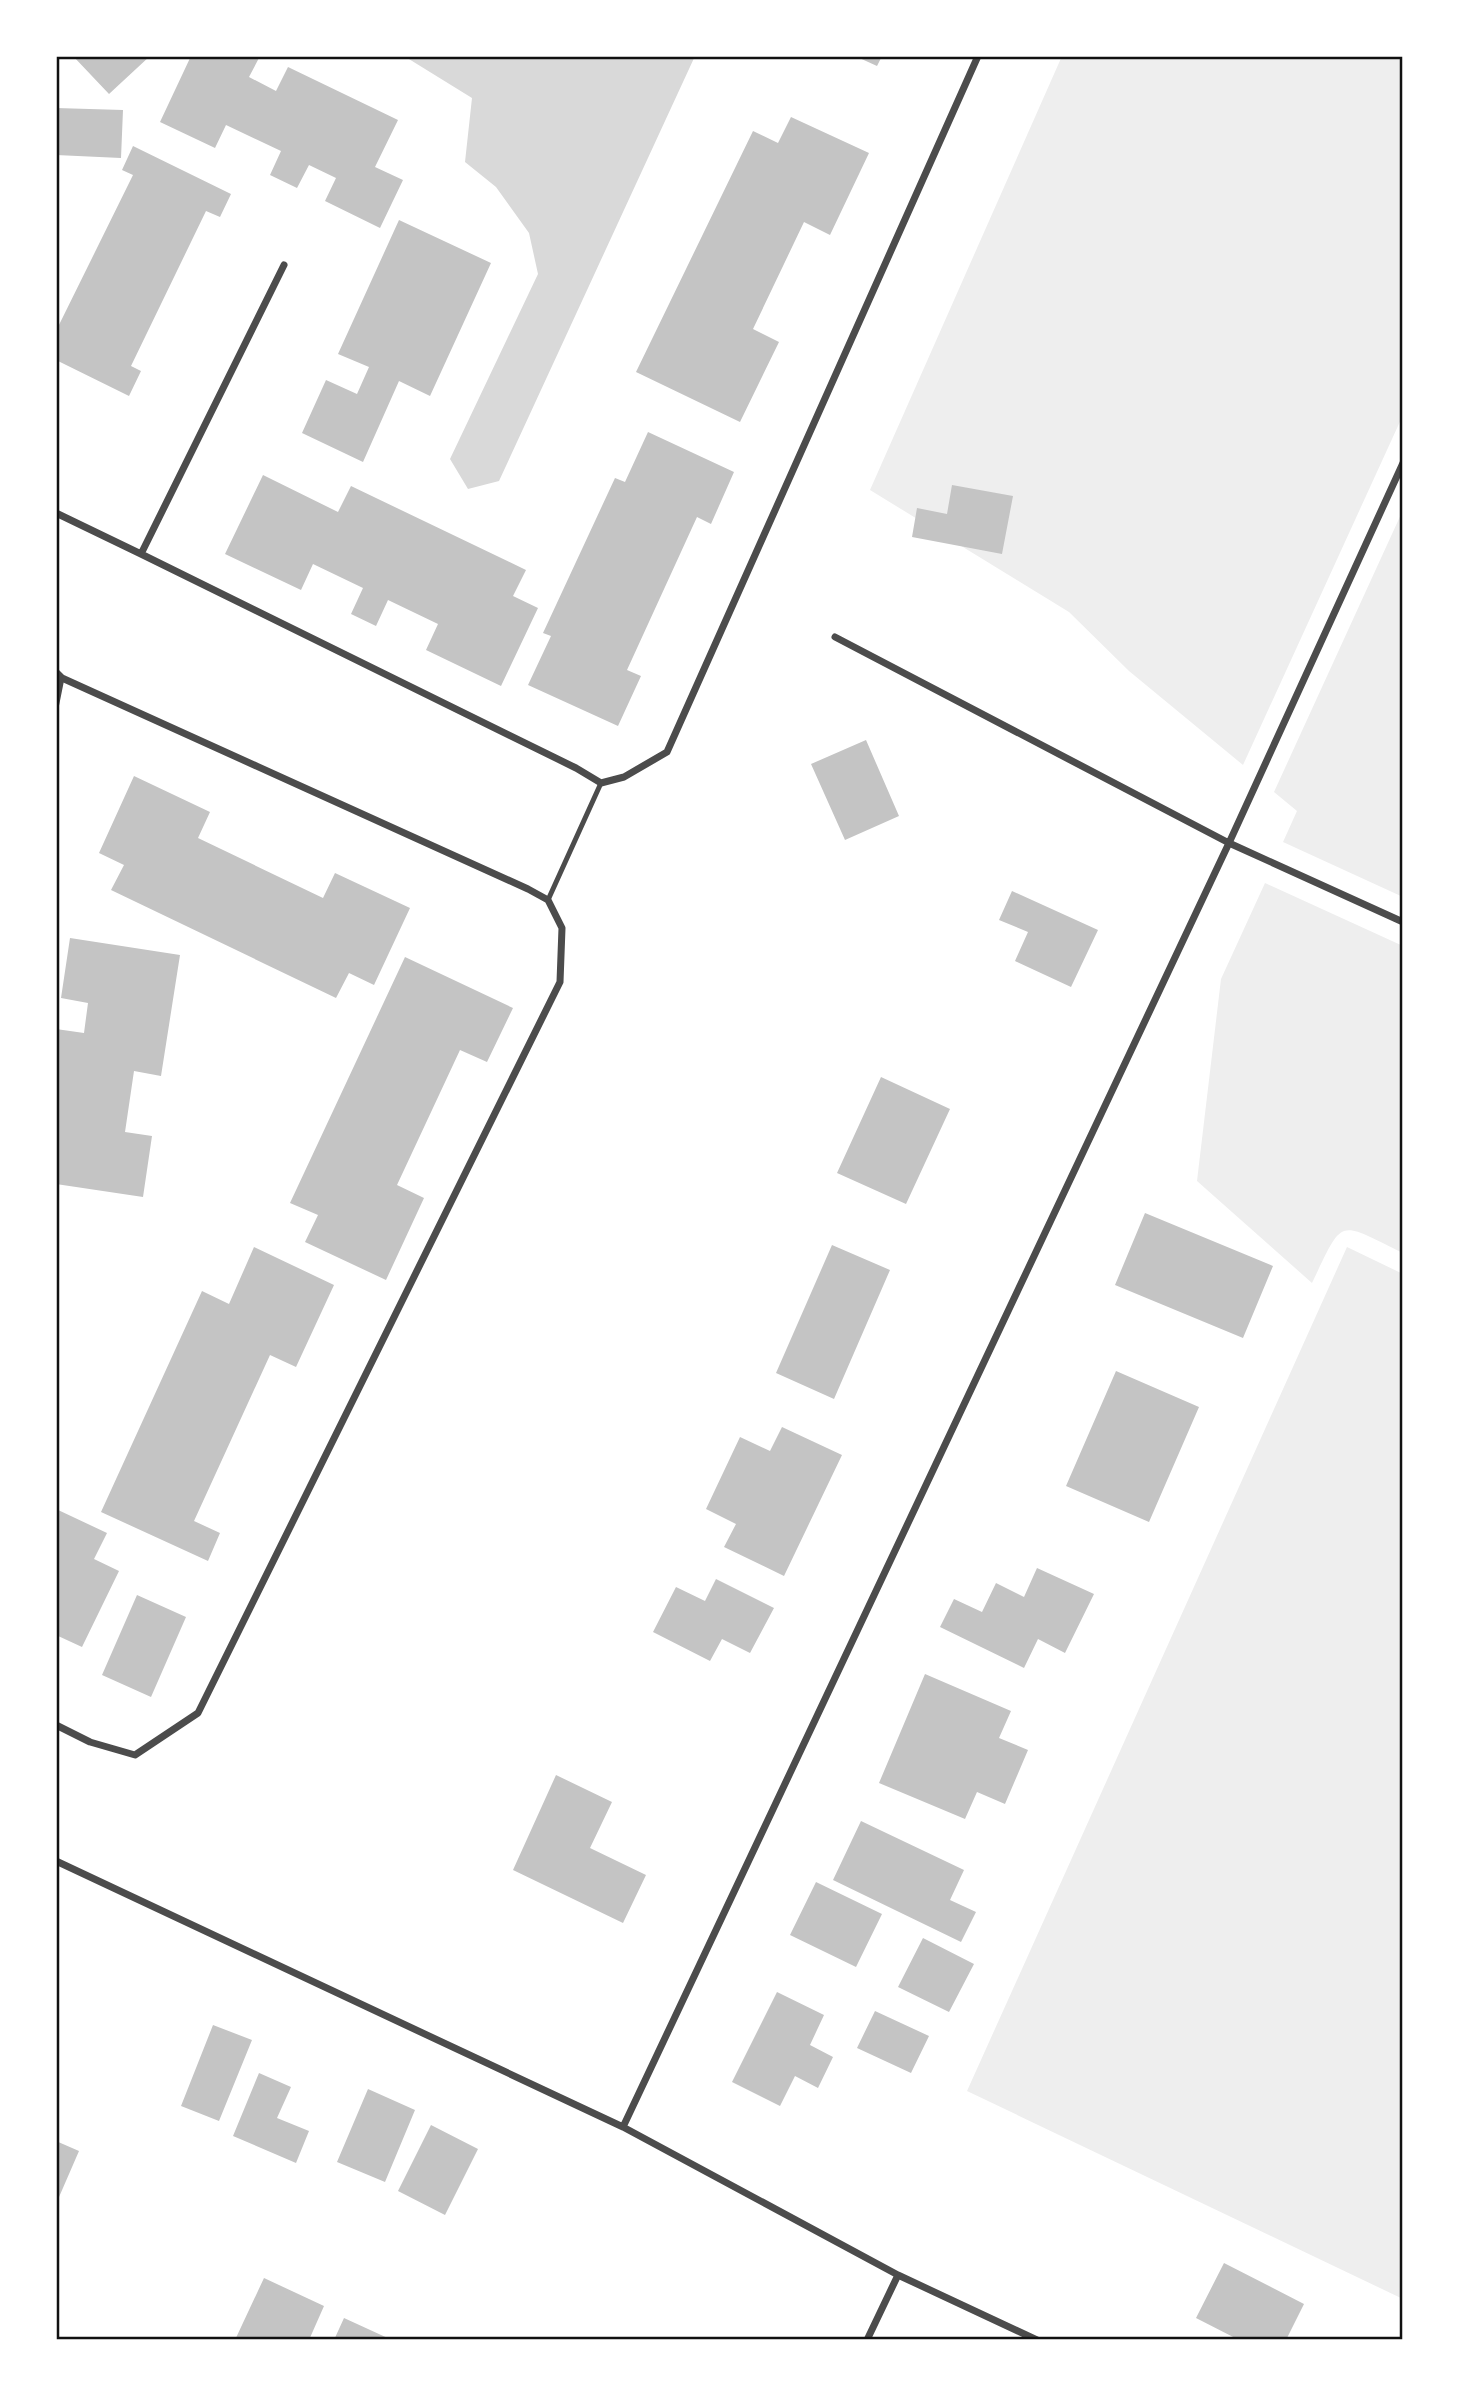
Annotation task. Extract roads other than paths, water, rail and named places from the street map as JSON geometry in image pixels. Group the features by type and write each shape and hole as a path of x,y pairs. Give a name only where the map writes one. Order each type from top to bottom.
{"street":[{"path":"56,513 576,768 601,783 624,777 667,752 978,56"},
{"path":"141,554 284,265"},
{"path":"623,2127 1229,843 1403,463"},
{"path":"835,637 1229,843 1403,922"},
{"path":"56,1725 90,1742 135,1755 198,1713 560,982 562,928 548,900 59,675"},
{"path":"56,1861 623,2127 898,2275 1037,2340"},
{"path":"867,2340 898,2275"}],"lane":[{"path":"56,708 59,675"},
{"path":"548,900 601,783"}]}
